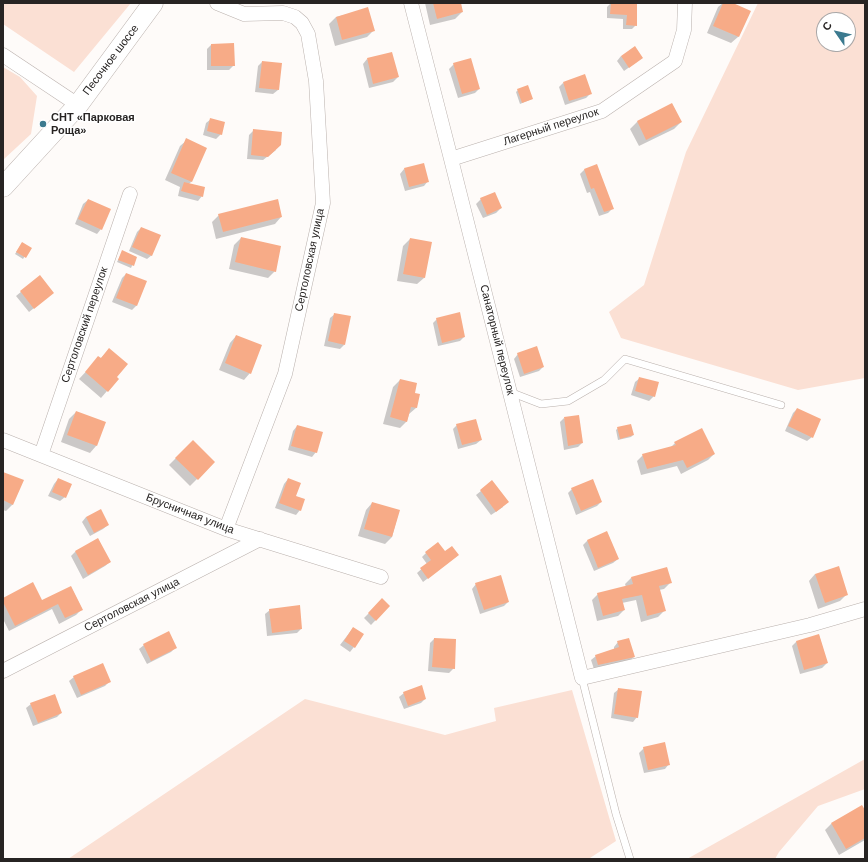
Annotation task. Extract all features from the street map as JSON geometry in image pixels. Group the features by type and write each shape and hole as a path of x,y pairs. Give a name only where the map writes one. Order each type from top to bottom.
{"main road":[{"name":"Песочное шоссе","path":"3,187 78,104 153,3"}],"street":[{"name":"Сертоловская улица","path":"217,3 244,14 283,13 289,15 302,23 308,34 316,81 323,203 285,374 226,529"},
{"name":"Санаторный переулок","path":"410,3 451,159 582,678"},
{"name":"Лагерный переулок","path":"451,159 602,111 675,61 684,30 685,3"},
{"path":"3,55 78,104"},
{"name":"Сертоловский переулок","path":"41,455 130,194"},
{"name":"Брусничная улица","path":"3,440 226,529 381,577"},
{"name":"Сертоловская улица","path":"3,671 260,539"},
{"path":"582,678 810,625 865,609"}],"lane":[{"path":"510,392 541,404 568,401 604,380 625,359 781,405"},
{"path":"582,678 616,814 630,859"}],"shaded area":[{"path":"3,3 131,3 74,72 3,24"},
{"path":"758,3 865,3 865,378 798,390 621,338 609,312 644,285 686,152"},
{"path":"3,67 20,77 37,96 31,134 3,160"},
{"path":"572,690 616,841 590,858 68,859 305,699 445,735 496,721 494,708"},
{"path":"865,759 865,789 818,806 779,852 775,859 687,859"}],"building":[{"path":"433,3 461,3 463,12 437,19"},
{"path":"611,3 637,3 637,26 626,25 627,15 610,14"},
{"path":"723,3 733,3 751,11 739,37 713,26"},
{"path":"368,7 375,31 342,40 336,17"},
{"path":"234,43 235,66 211,66 211,44"},
{"path":"635,46 643,58 629,68 621,56"},
{"path":"392,52 399,77 373,84 367,58"},
{"path":"471,58 480,89 462,94 453,63"},
{"path":"262,61 282,63 279,90 259,88"},
{"path":"585,74 592,94 569,101 563,82"},
{"path":"528,85 533,99 522,103 517,89"},
{"path":"672,103 682,122 646,140 637,121"},
{"path":"210,118 225,122 222,135 207,131"},
{"path":"253,129 282,132 281,145 268,157 251,155"},
{"path":"186,138 207,148 192,182 171,173"},
{"path":"424,163 429,182 409,187 404,168"},
{"path":"597,164 614,209 604,212 594,188 591,189 584,169"},
{"path":"184,182 205,187 203,197 181,191"},
{"path":"495,192 502,208 487,215 480,198"},
{"path":"88,199 111,209 102,230 78,219"},
{"path":"278,199 282,217 223,232 218,214"},
{"path":"141,227 161,235 152,256 132,247"},
{"path":"241,237 281,246 276,272 235,262"},
{"path":"410,238 432,242 425,278 403,274"},
{"path":"22,242 32,248 26,258 16,252"},
{"path":"122,250 137,257 134,266 118,260"},
{"path":"126,273 147,281 137,306 116,298"},
{"path":"40,275 54,293 34,309 20,291"},
{"path":"460,312 465,337 442,343 436,318"},
{"path":"334,313 351,316 345,345 328,341"},
{"path":"236,335 262,345 251,374 225,363"},
{"path":"537,346 544,367 524,374 517,353"},
{"path":"109,348 128,364 117,377 119,379 108,392 85,372 98,356 101,358"},
{"path":"639,377 659,382 655,397 635,391"},
{"path":"400,379 417,383 415,393 420,394 417,408 411,407 407,422 390,417"},
{"path":"797,408 821,419 813,438 788,426"},
{"path":"76,411 106,422 97,446 67,435"},
{"path":"579,415 583,443 568,446 564,417"},
{"path":"476,419 482,440 462,445 456,424"},
{"path":"631,424 634,435 620,439 617,427"},
{"path":"297,425 323,432 317,453 291,446"},
{"path":"702,428 715,454 687,468 683,460 647,469 642,454 676,445 674,442"},
{"path":"193,440 215,462 198,480 175,458"},
{"path":"3,472 24,480 13,505 3,500"},
{"path":"58,478 72,484 66,498 52,492"},
{"path":"288,478 301,483 296,496 305,499 301,511 279,503"},
{"path":"593,479 602,502 581,511 571,488"},
{"path":"492,480 509,502 496,512 480,490"},
{"path":"372,502 400,510 392,537 364,529"},
{"path":"101,509 109,525 94,533 86,517"},
{"path":"607,531 619,559 598,568 587,540"},
{"path":"98,538 111,562 88,575 75,551"},
{"path":"438,542 445,551 452,546 459,555 428,579 420,568 431,560 425,552"},
{"path":"839,566 848,595 825,603 815,574"},
{"path":"667,567 672,583 659,586 666,611 647,616 642,595 622,599 625,610 603,616 597,593 633,584 631,577"},
{"path":"501,575 509,602 484,610 475,583"},
{"path":"33,582 42,600 71,586 83,610 65,618 58,604 15,626 3,602 3,598"},
{"path":"382,598 390,606 376,621 368,613"},
{"path":"300,605 302,629 272,633 269,609"},
{"path":"353,627 364,634 355,648 344,641"},
{"path":"169,631 177,648 151,661 143,644"},
{"path":"819,634 828,663 804,670 796,641"},
{"path":"434,638 456,639 455,669 432,667"},
{"path":"629,638 635,657 598,665 595,655 619,647 617,641"},
{"path":"103,663 111,682 81,695 73,676"},
{"path":"422,685 426,699 408,706 403,692"},
{"path":"618,688 642,691 638,718 614,714"},
{"path":"55,694 62,713 38,723 30,703"},
{"path":"665,742 670,765 648,770 643,747"},
{"path":"862,805 865,810 865,838 846,849 831,823"}],"place":[{"name":"СНТ «Парковая Роща»","path":"43,124"}]}
